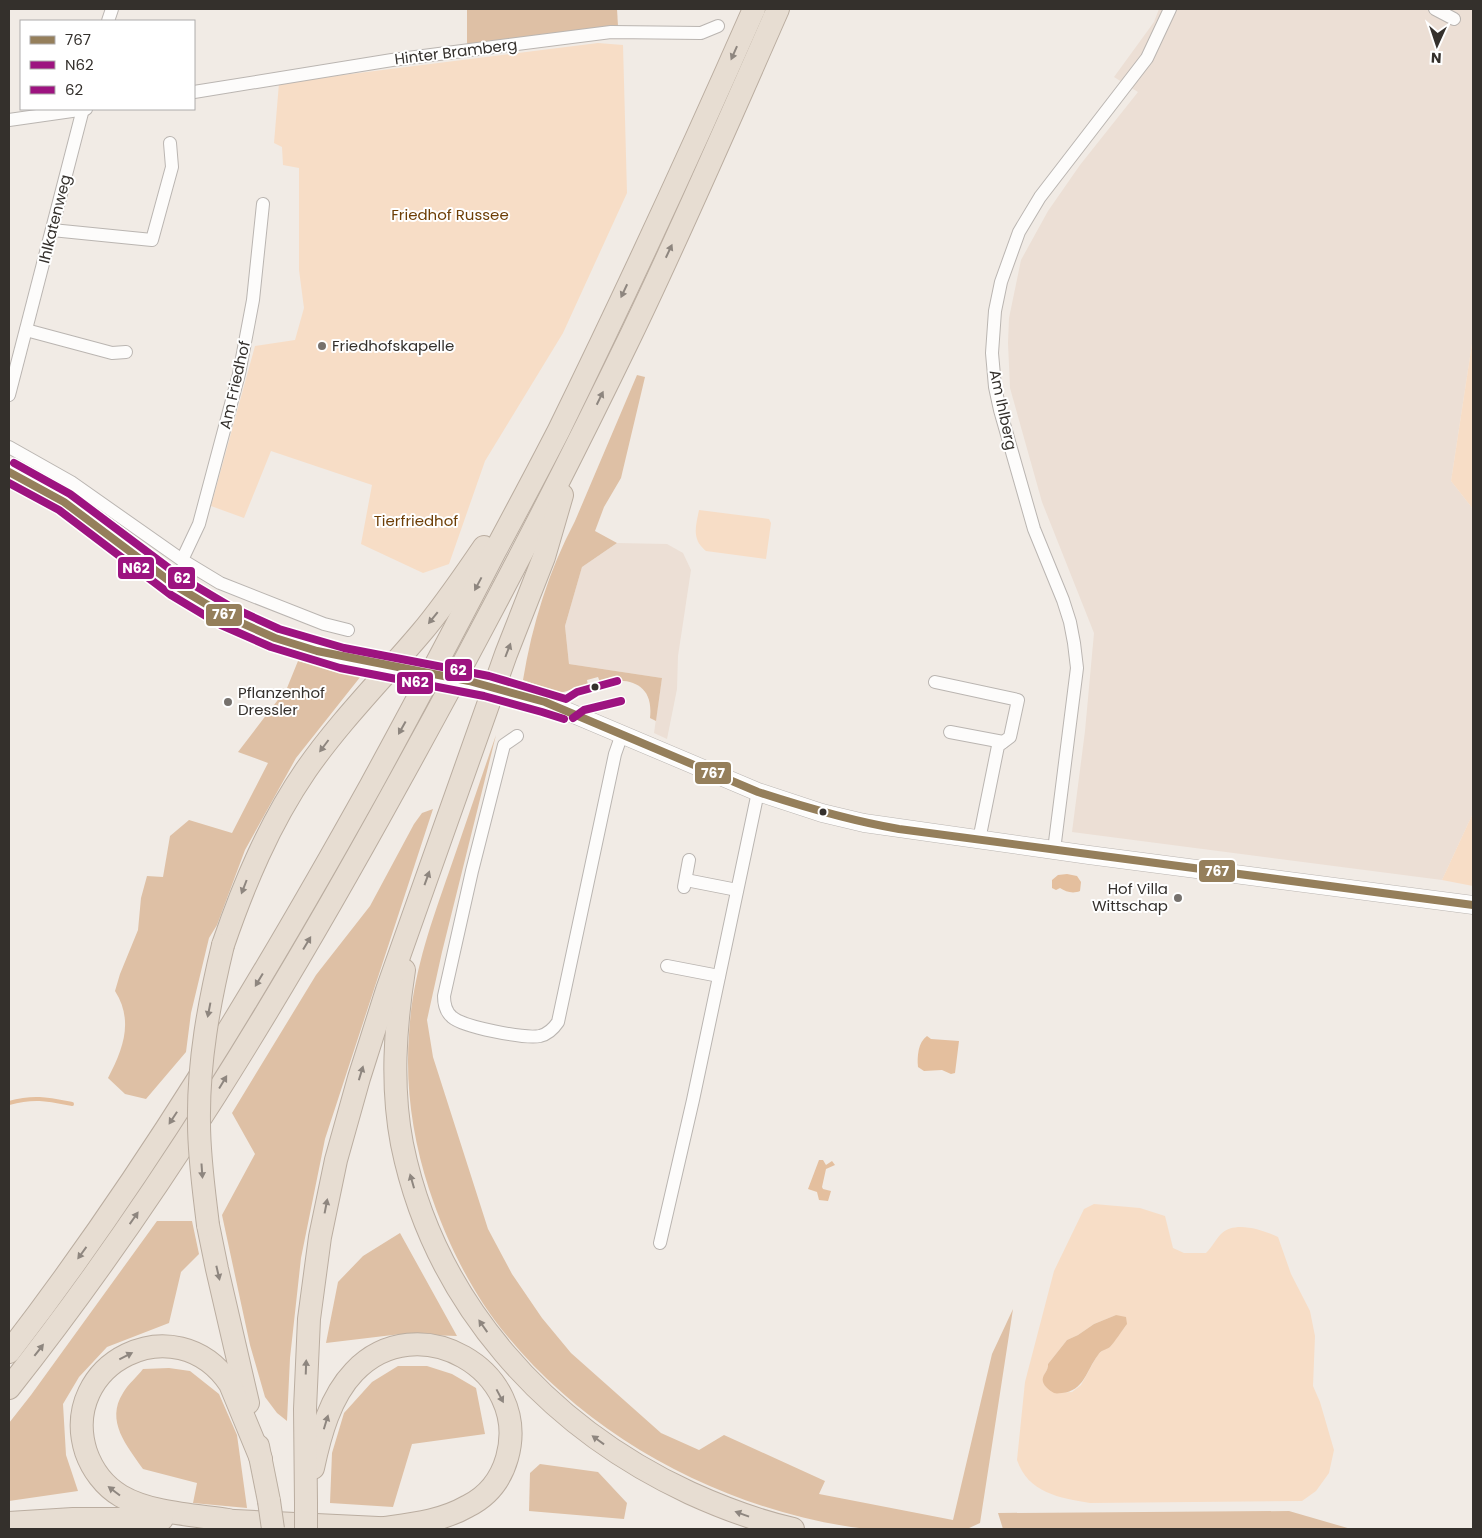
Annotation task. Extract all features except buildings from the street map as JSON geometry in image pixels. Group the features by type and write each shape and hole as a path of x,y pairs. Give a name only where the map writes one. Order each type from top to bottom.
{"highway":[{"path":"9,1352 136,1176 235,1020 308,897 415,704 557,432 683,168 754,9"},
{"path":"9,1388 148,1198 249,1039 328,908 437,714 524,549 635,325 778,9"},
{"path":"273,1529 261,1459 208,1226 202,1177 199,1092 206,1021 223,945 251,869 288,798 306,769 335,732 421,633 453,592 557,432"},
{"path":"306,1529 307,1350 320,1237 336,1160 359,1078 387,990 506,654 544,557 578,442"},
{"path":"411,924 395,1038 397,1101 402,1143 426,1225 467,1304 511,1362 561,1410 599,1442 667,1482 711,1503 752,1518 793,1529"},
{"path":"306,1504 315,1462 330,1412 337,1395 355,1371 380,1352 396,1347 419,1344 442,1346 460,1354 477,1365 491,1380 502,1399 508,1414 510,1431 509,1451 504,1469 497,1483 483,1497 470,1506 435,1520 385,1528"},
{"path":"228,1520 166,1511 136,1503 120,1496 108,1486 93,1466 85,1446 82,1420 89,1394 98,1378 110,1366 132,1352 148,1347 180,1347 213,1363 222,1372 230,1384 261,1459"},
{"path":"9,1523 116,1518 228,1520 407,1529"}],"street":[{"name":"Am Ihlberg","path":"1048,849 1076,676 1074,643 1063,600 1034,529 1000,410 992,353 995,310 1003,274 1019,232 1040,197 1147,58 1170,9"},
{"path":"1436,9 1454,19"},
{"name":"Hinter Bramberg","path":"195,92 392,60 612,32 701,33 718,26"},
{"path":"9,120 77,110"},
{"name":"Ihlkatenweg","path":"9,395 84,110"},
{"path":"52,230 152,240 172,167 170,143"},
{"name":"Am Friedhof","path":"182,560 199,524 239,374 253,300 263,204"},
{"path":"26,330 112,353 126,352"},
{"path":"9,447 71,482 182,560 220,583 324,624 348,630"},
{"path":"9,472 64,502 164,578 226,616 274,638 316,652 469,682 545,702 758,792 822,813 864,823 979,840 1473,905"},
{"path":"935,682 1018,700 1010,737 998,746 979,840"},
{"path":"950,732 1003,742"},
{"path":"517,736 504,745 472,871 444,1003 449,1014 458,1021 510,1034 534,1036 546,1034 558,1022 615,754 622,734"},
{"path":"660,1243 758,792"},
{"path":"690,860 685,884 737,890"},
{"path":"667,967 719,976"}],"shaded area":[{"path":"467,9 617,9 618,26 467,45"},
{"path":"1159,9 1473,9 1473,337 1451,481 1473,509 1473,813 1442,880 1072,832 1085,731 1094,633 1042,502 1010,388 1009,318 1021,260 1048,211 1080,165 1138,92 1114,77 1154,22"},
{"path":"637,375 645,377 621,478 604,507 595,531 617,543 582,567 565,626 569,664 662,678 656,721 650,718 650,706 644,690 630,682 600,682 598,677 587,680 588,685 560,693 523,680 531,639 549,578"},
{"path":"617,543 667,544 683,553 691,570 678,656 677,689 667,739 654,733 662,678 569,664 565,626 582,567"},
{"path":"298,661 361,676 296,758 245,850 217,925 209,938 191,1013 186,1052 146,1099 125,1094 108,1078 122,1046 125,1024 121,1002 115,991 138,930 141,898 147,876 163,877 170,836 189,820 232,833 268,763 238,752 287,688"},
{"path":"496,735 427,1020 433,1057 488,1229 512,1274 542,1318 571,1353 661,1433 699,1450 724,1435 825,1481 819,1494 953,1520 992,1354 1013,1309 980,1523 967,1529 865,1529 802,1517 754,1503 707,1485 662,1463 619,1437 579,1407 542,1374 508,1337 472,1286 452,1248 423,1170 411,1113 408,1055 414,993 423,952"},
{"path":"433,809 325,1139 301,1258 290,1358 287,1421 277,1413 265,1397 250,1345 222,1215 255,1154 232,1113 316,975 370,906 414,824 422,813"},
{"path":"1058,875 1077,876 1081,882 1080,891 1072,892 1060,888 1056,890 1052,888 1052,880"},
{"path":"927,1036 931,1039 959,1041 955,1073 951,1074 942,1070 924,1071 918,1067 920,1046"},
{"path":"819,1160 823,1160 826,1165 832,1161 835,1165 826,1169 822,1187 831,1191 828,1201 819,1200 817,1192 808,1189"},
{"path":"157,1221 192,1221 199,1254 181,1272 169,1323 107,1347 79,1377 63,1404 66,1455 78,1491 9,1501 9,1423"},
{"path":"400,1233 457,1336 401,1334 326,1343 338,1282 363,1256"},
{"path":"1116,1315 1126,1317 1127,1324 1110,1347 1099,1353 1080,1384 1062,1393 1054,1393 1047,1388 1043,1380 1048,1364 1067,1340 1094,1324"},
{"path":"398,1366 427,1366 452,1374 476,1388 485,1434 412,1444 393,1507 330,1503 332,1453 344,1413 372,1382"},
{"path":"169,1368 190,1371 219,1394 237,1435 247,1508 193,1503 197,1483 143,1469 125,1442 120,1433 116,1413 123,1393 143,1369"},
{"path":"540,1464 598,1472 627,1503 624,1519 529,1511 530,1473"},
{"path":"1289,1511 1351,1529 1003,1529 998,1513"}],"green space":[{"name":"Friedhof Russee","path":"598,43 623,45 627,193 563,333 485,461 449,564 423,573 361,544 372,485 271,451 244,518 211,506 255,346 295,340 304,308 299,270 299,168 283,165 282,147 274,143 279,83"},
{"path":"1473,337 1473,509 1451,481"},
{"path":"699,510 769,519 771,523 766,559 706,551 696,537"},
{"path":"1473,813 1473,886 1442,880"},
{"path":"1094,1204 1140,1208 1165,1216 1173,1248 1184,1253 1206,1253 1221,1234 1234,1228 1257,1229 1278,1237 1291,1274 1310,1311 1315,1336 1313,1386 1320,1402 1334,1450 1329,1473 1316,1491 1302,1501 1090,1503 1067,1499 1046,1492 1029,1480 1017,1460 1025,1382 1054,1271 1084,1209","holes":["1116,1315 1126,1325 1110,1347 1098,1354 1081,1385 1072,1392 1056,1393 1044,1375 1048,1364 1067,1340 1094,1324"]}],"waterway":[{"path":"9,1103 41,1099 72,1104"}],"transit line":[{"name":"62","path":"14,463 70,494 182,578 231,607 279,629 344,648 489,676 566,699 577,692 617,681"},
{"name":"767","path":"9,472 64,502 176,586 226,616 275,638 317,651 469,681 545,702 758,792 810,808 845,818 899,829 1473,905"},
{"name":"N62","path":"9,483 59,510 171,595 221,625 271,647 340,668 484,696 564,719"},
{"name":"N62","path":"573,718 584,710 621,701"}],"place":[{"name":"Friedhofskapelle","path":"322,346"},
{"name":"Pflanzenhof Dressler","path":"228,702"},
{"name":"Hof Villa Wittschap","path":"1178,898"}],"park label":[{"name":"Tierfriedhof","path":"416,521"}]}
